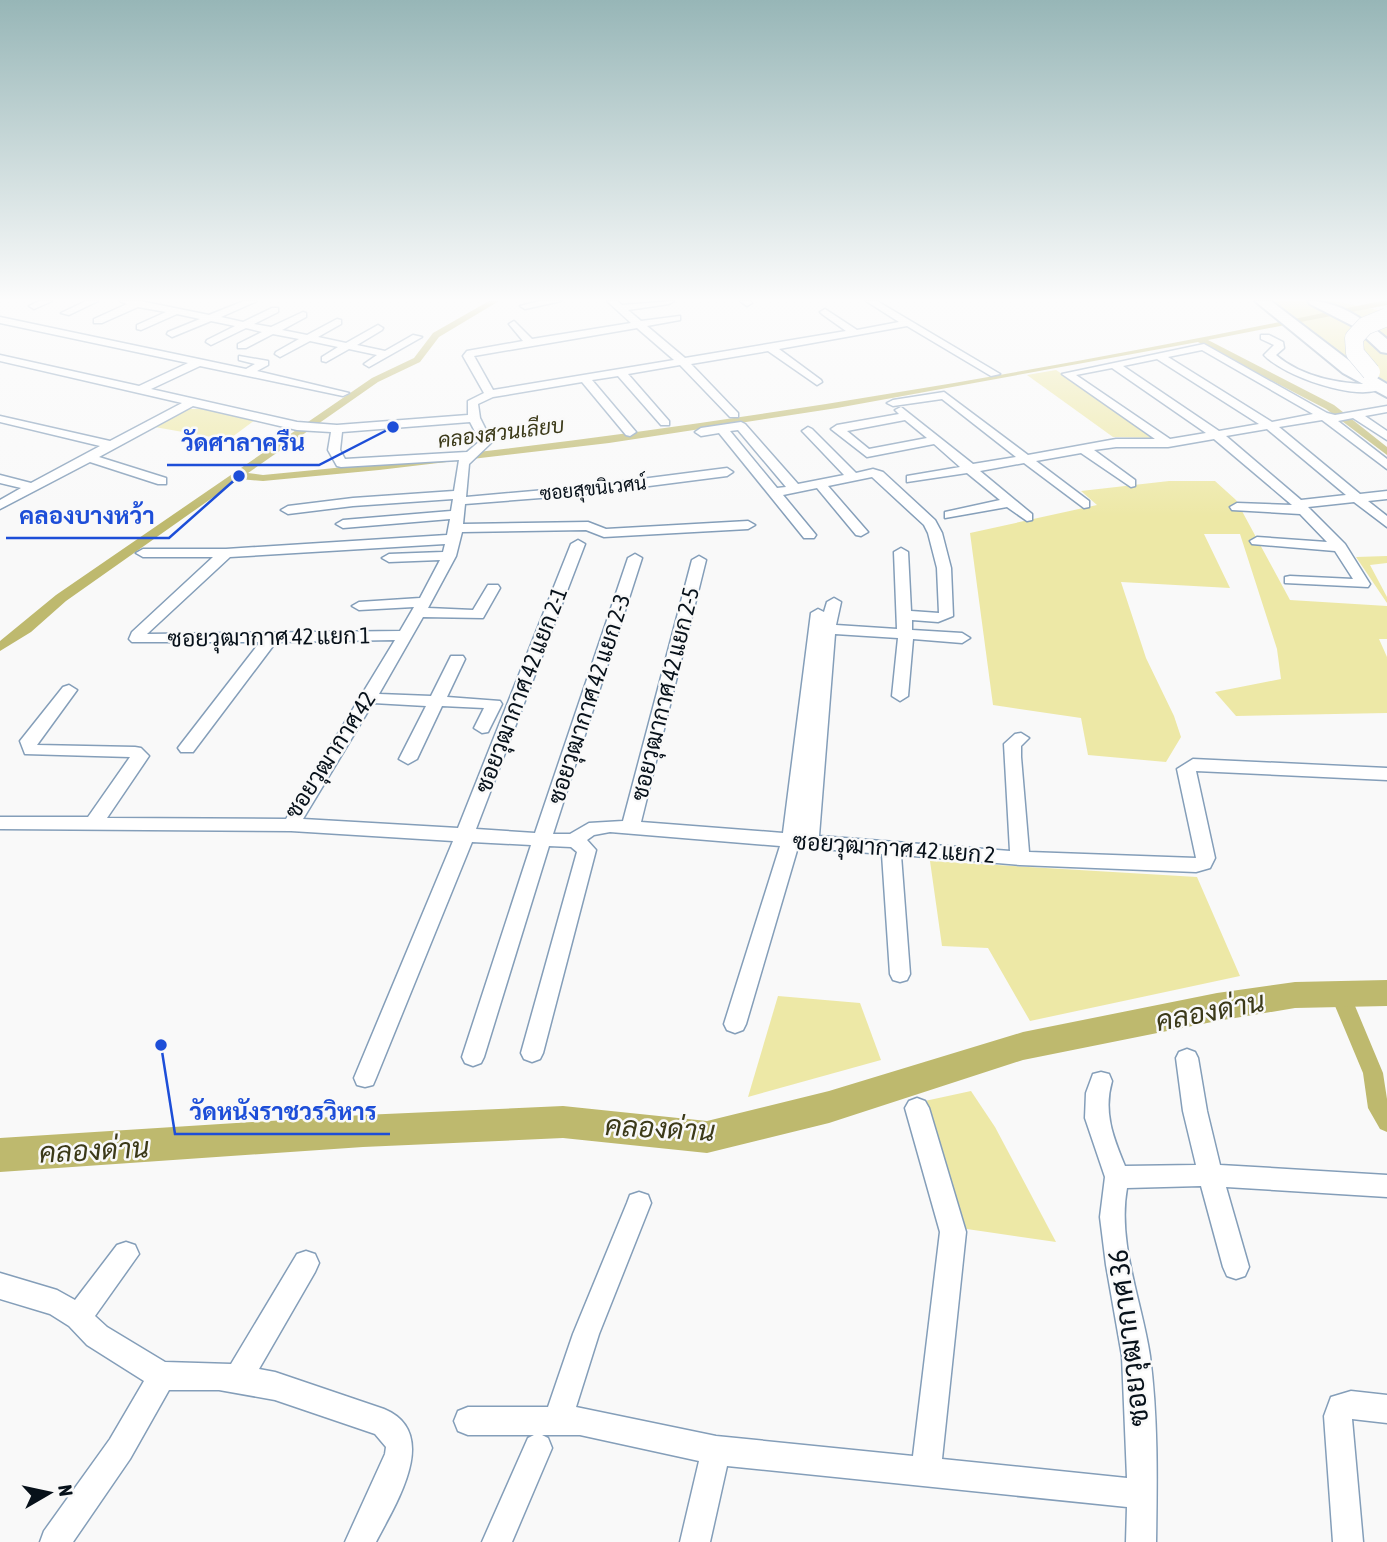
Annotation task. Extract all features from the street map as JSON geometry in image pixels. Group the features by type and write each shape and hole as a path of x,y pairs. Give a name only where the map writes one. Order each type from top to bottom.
{"main road":[{"path":"1356,373 1382,387"},
{"path":"1370,373 1382,387"}],"street":[{"path":"65,373 297,426 337,429 474,418 472,403 491,394 621,373 666,423"},
{"path":"140,390 176,373"},
{"path":"247,373 343,393"},
{"path":"478,373 491,394"},
{"path":"694,373 734,415"},
{"path":"805,373 817,382"},
{"path":"1073,373 1068,374 1168,443"},
{"path":"1126,373 1216,434 1301,507 1340,547 1363,584 1290,580"},
{"path":"1187,373 1269,425 1387,523"},
{"path":"1257,373 1340,414 1369,422 1387,422"},
{"path":"1303,373 1352,388 1382,387"},
{"path":"585,379 630,432"},
{"path":"1340,414 1382,387"},
{"path":"1027,517 892,403 944,395 1084,504"},
{"path":"0,505 88,457 105,444 185,402"},
{"path":"911,479 1116,443 1168,443 1269,425 1387,409"},
{"path":"1340,414 1387,465"},
{"path":"907,416 837,429 867,453 937,440"},
{"name":"ซอยวุฒากาศ 42","path":"0,823 291,825 421,607 455,522 467,459 486,442 474,418"},
{"path":"0,419 105,444"},
{"path":"1369,422 1387,436"},
{"path":"701,432 741,426 795,489"},
{"path":"721,428 809,535"},
{"path":"337,429 334,450 341,463 467,459"},
{"path":"808,431 853,478"},
{"path":"1084,449 1131,483"},
{"path":"88,457 162,481"},
{"name":"ซอยสุขนิเวศน์","path":"455,522 579,491 727,472"},
{"path":"774,493 873,473 879,475 930,523 935,532 944,569 946,616 937,618 904,615"},
{"path":"0,480 31,487"},
{"path":"820,484 861,532"},
{"path":"1237,507 1301,507 1387,495"},
{"path":"288,510 353,502 455,522"},
{"path":"950,515 1010,502"},
{"path":"143,553 226,552 455,522"},
{"path":"389,558 455,522"},
{"path":"343,524 455,522 589,526 604,534 748,524"},
{"path":"1256,541 1340,547"},
{"name":"ซอยวุฒากาศ 42 แยก 2-1","path":"365,1079 465,835 578,544"},
{"name":"ซอยวุฒากาศ 42 แยก 1","path":"226,552 137,635 137,639 405,635"},
{"path":"900,696 906,653 901,552"},
{"name":"ซอยวุฒากาศ 42 แยก 2-3","path":"473,1057 635,558"},
{"name":"ซอยวุฒากาศ 42 แยก 2-5","path":"630,828 699,560"},
{"path":"359,606 421,607 478,615 493,589"},
{"path":"735,1024 800,841 828,629 834,602"},
{"path":"800,841 818,613"},
{"path":"828,629 962,638"},
{"path":"187,748 273,635"},
{"path":"408,759 457,659"},
{"path":"69,690 28,741 31,750 135,752 140,756 92,825"},
{"path":"369,698 494,704 482,728"},
{"path":"1020,858 1012,757 1013,744 1021,738"},
{"name":"ซอยวุฒากาศ 42 แยก 2","path":"291,825 575,840 589,830 610,826 1020,858 1196,865 1203,863 1206,858 1186,769 1193,765 1387,774"},
{"path":"531,1052 587,850 575,840"},
{"path":"891,848 900,974"},
{"path":"1187,1058 1195,1122 1213,1175 1236,1267"},
{"path":"1101,1082 1095,1095 1094,1111 1117,1177 1213,1175 1387,1186"},
{"path":"917,1108 953,1232 926,1473"},
{"name":"ซอยวุฒากาศ 36","path":"1117,1177 1112,1193 1115,1231 1136,1356 1142,1494 1141,1542"},
{"path":"558,1420 586,1334 639,1203"},
{"path":"78,1317 126,1254"},
{"path":"237,1380 306,1263"},
{"path":"0,1286 57,1303 78,1317 97,1336 162,1376 219,1376 275,1386 384,1423 396,1436 401,1448 395,1470 360,1542"},
{"path":"55,1542 120,1450 162,1376"},
{"path":"1348,1542 1338,1416 1341,1407 1351,1405 1387,1409"},
{"path":"468,1421 580,1421 716,1450 1142,1494"},
{"path":"497,1542 538,1448"},
{"path":"695,1542 716,1450"}],"shaded area":[{"path":"1060,373 1157,438 1113,437 1027,375"},
{"path":"1357,373 1387,373 1387,382 1380,378 1368,381"},
{"path":"184,409 203,409 255,420 228,440 149,426"},
{"path":"1169,481 1215,481 1236,500 1290,600 1387,606 1387,639 1379,639 1387,657 1387,713 1236,716 1215,692 1281,679 1277,649 1240,534 1204,534 1230,588 1121,582 1146,658 1174,716 1181,737 1166,762 1088,755 1081,718 993,705 970,533 1097,505 1081,491"},
{"path":"1387,556 1387,563 1370,565 1387,597 1387,603 1356,557"},
{"path":"930,861 1197,877 1240,976 1030,1021 988,948 942,946"},
{"path":"778,996 860,1003 881,1060 748,1097"},
{"path":"971,1091 995,1127 1056,1242 960,1228 911,1104"}],"waterway":[{"path":"0,647 26,629 61,598 375,380 390,373"},
{"name":"คลองสวนเลียบ","path":"239,476 263,478 379,467 609,439 837,405 1020,373"},
{"path":"1264,373 1330,407 1387,452"},
{"name":"คลองด่าน","path":"0,1155 363,1131 563,1122 707,1137 829,1107 1023,1046 1217,1007 1295,995 1387,993"},
{"path":"1340,994 1373,1073 1378,1108 1387,1123"}],"place":[{"name":"วัดศาลาครืน","path":"393,427"},
{"name":"คลองบางหว้า","path":"239,476"},
{"name":"วัดหนังราชวรวิหาร","path":"161,1045"}]}
